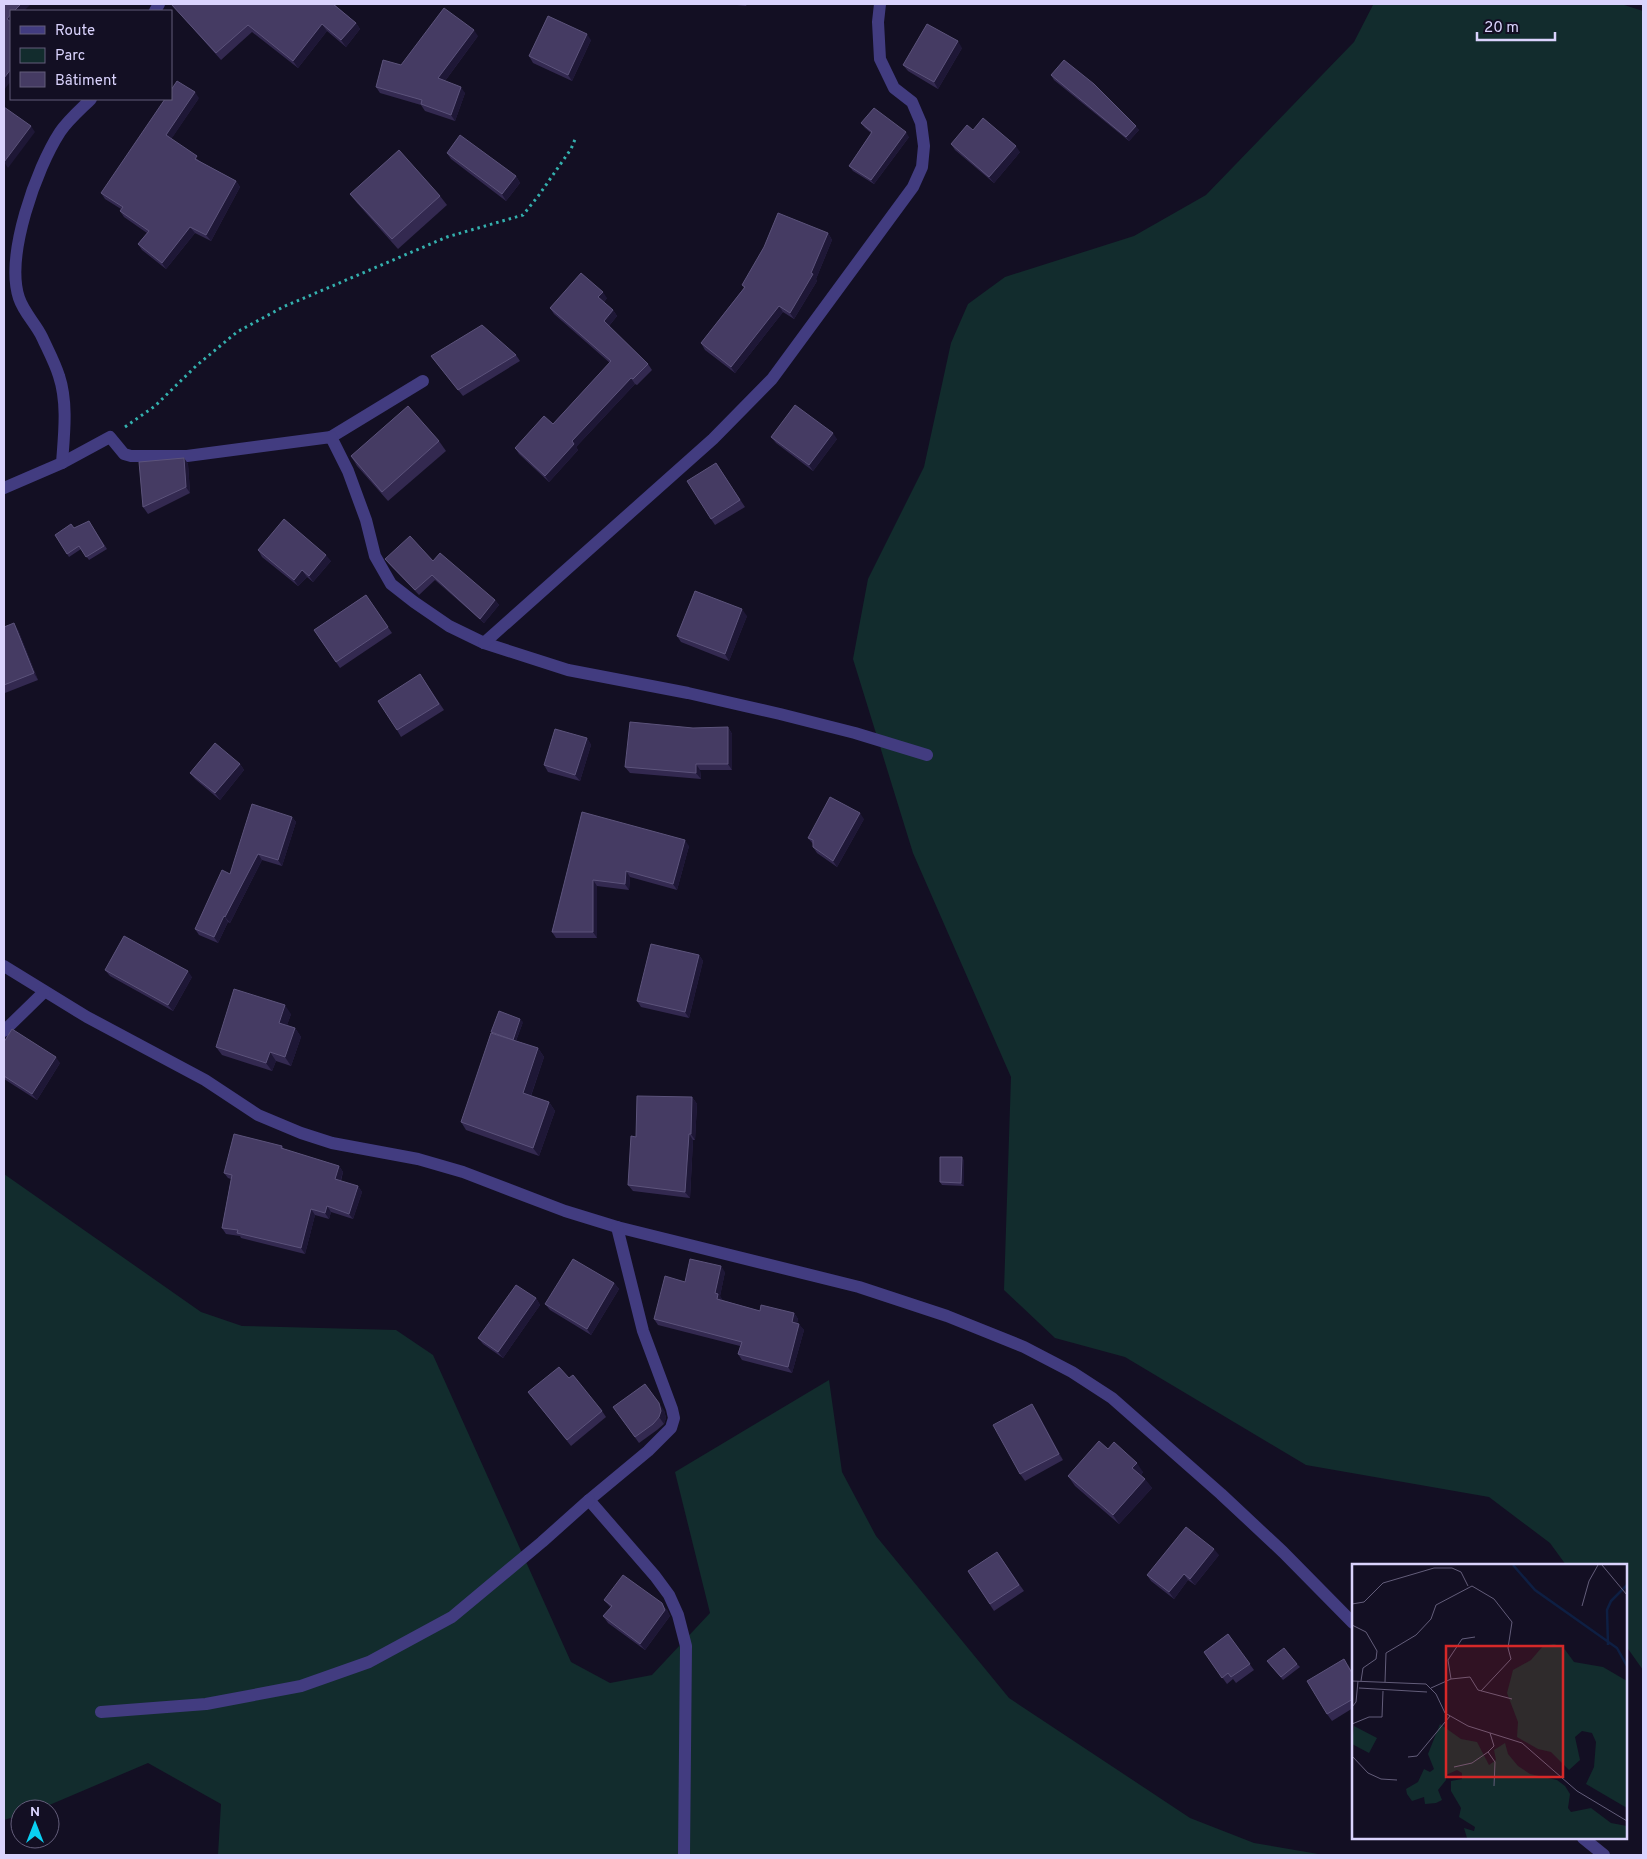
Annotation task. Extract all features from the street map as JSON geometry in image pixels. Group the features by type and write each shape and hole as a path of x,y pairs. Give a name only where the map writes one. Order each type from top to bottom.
{"street":[{"path":"484,643 714,439 772,378 914,186 922,167 924,146 921,123 912,102 894,88 880,59 878,22 880,4"},
{"path":"62,463 64,431 60,376 41,335 19,299 15,280 17,256 28,203 38,173 61,131 90,100"},
{"path":"4,488 62,463 110,437 124,454 131,456 187,456 331,437 424,381"},
{"path":"331,437 348,471 366,520 376,556 392,584 414,602 450,626 484,643 568,670 688,693 780,714 855,733 927,755"},
{"path":"4,966 44,992 128,1040 199,1077 258,1115 274,1123 332,1142 418,1159 463,1172 565,1211 617,1227 859,1287 947,1316 1024,1348 1072,1372 1112,1398 1284,1552 1352,1622"},
{"path":"4,1031 44,992"},
{"path":"101,1712 215,1702 301,1686 369,1662 452,1617 654,1445 671,1428 674,1418 643,1332 617,1227"},
{"path":"589,1500 655,1576 669,1595 678,1615 686,1646 684,1855"},
{"path":"1584,1839 1604,1855"}],"path":[{"path":"110,437 155,406 196,366 237,332 283,307 447,238 524,215 571,149 576,137"}],"green space":[{"path":"1621,4 1643,11 1643,1670 1627,1647 1627,1564 1565,1564 1550,1543 1489,1497 1306,1465 1125,1357 1055,1338 1004,1290 1011,1077 913,853 853,659 868,579 924,467 951,343 968,304 1005,277 1134,236 1206,195 1354,42 1373,5"},
{"path":"4,1174 201,1312 242,1326 396,1330 433,1355 571,1662 610,1683 652,1675 710,1613 675,1472 829,1380 842,1472 876,1536 1009,1698 1190,1818 1254,1843 1324,1855 218,1855 221,1804 148,1763 60,1800 10,1799 10,1818 4,1820"}],"building":[{"path":"4,4 21,4 15,10 10,10 10,15 7,19 10,21 10,70 4,78"},
{"path":"171,4 333,4 356,23 341,40 322,24 293,61 248,25 216,53"},
{"path":"444,8 474,30 438,78 461,87 451,115 421,104 422,100 376,87 383,60 401,65"},
{"path":"548,16 587,34 568,75 529,56"},
{"path":"927,24 958,41 934,82 903,65"},
{"path":"1064,60 1094,84 1136,126 1126,137 1051,75"},
{"path":"177,81 195,92 166,135 197,156 195,159 236,181 206,235 190,227 162,263 138,244 149,231 120,211 123,207 101,193 164,100 172,100 172,88"},
{"path":"4,107 31,126 4,162"},
{"path":"874,108 906,132 871,180 849,166 872,132 861,123"},
{"path":"983,118 1016,146 989,177 951,144 967,125 973,130"},
{"path":"460,135 516,176 502,194 447,153"},
{"path":"399,150 440,196 392,239 350,194"},
{"path":"778,213 828,233 811,273 813,274 790,313 779,306 731,367 701,343 745,287 742,285 764,247"},
{"path":"581,273 603,292 598,297 613,310 604,321 648,364 633,379 631,378 572,441 574,444 545,476 515,448 544,416 553,424 611,361 550,308"},
{"path":"482,325 516,355 458,390 431,356"},
{"path":"795,405 833,433 809,465 771,437"},
{"path":"408,406 439,441 382,492 351,456"},
{"path":"184,458 186,487 143,507 139,462"},
{"path":"716,463 740,500 711,519 687,481"},
{"path":"284,519 326,555 309,576 302,570 294,580 258,550"},
{"path":"89,521 104,546 86,557 79,546 67,554 55,535 71,524 74,528"},
{"path":"410,536 433,561 440,553 495,600 480,619 432,575 415,590 385,559"},
{"path":"695,591 742,609 725,654 677,636"},
{"path":"366,595 388,627 336,662 314,630"},
{"path":"14,623 34,673 4,685 4,627"},
{"path":"420,674 439,704 397,730 378,701"},
{"path":"630,722 693,728 728,727 728,764 696,764 696,773 625,767"},
{"path":"555,729 587,738 575,775 544,765"},
{"path":"215,743 240,764 215,793 190,773"},
{"path":"830,797 860,813 833,861 813,847 813,840 808,838"},
{"path":"252,804 292,817 278,860 258,854 214,937 195,929 222,870 230,874"},
{"path":"582,812 685,840 673,884 626,871 625,884 593,880 593,932 552,932"},
{"path":"124,936 188,971 168,1005 105,970"},
{"path":"651,944 699,955 685,1012 637,1001"},
{"path":"234,989 285,1005 279,1023 295,1028 285,1057 270,1052 266,1063 216,1047"},
{"path":"499,1011 520,1019 513,1040 491,1032"},
{"path":"12,1029 56,1057 32,1094 4,1076 4,1042"},
{"path":"491,1033 538,1048 523,1093 549,1102 533,1148 461,1122"},
{"path":"637,1096 692,1097 691,1134 689,1134 685,1192 628,1185 631,1136 636,1137"},
{"path":"234,1134 282,1146 281,1148 339,1166 335,1179 358,1186 349,1214 327,1206 325,1213 311,1209 301,1248 237,1233 238,1230 222,1228 232,1175 224,1173"},
{"path":"940,1157 962,1157 961,1183 940,1182"},
{"path":"573,1259 614,1283 587,1329 545,1304"},
{"path":"690,1259 721,1266 715,1293 718,1294 717,1299 760,1311 761,1305 794,1313 792,1322 799,1324 788,1367 738,1354 742,1342 654,1319 665,1276 685,1282"},
{"path":"516,1285 536,1298 498,1352 478,1338"},
{"path":"559,1367 569,1378 573,1375 602,1411 567,1440 528,1392"},
{"path":"645,1384 659,1403 661,1411 653,1424 635,1437 613,1407"},
{"path":"1032,1404 1059,1454 1020,1474 993,1425"},
{"path":"1099,1441 1108,1449 1114,1442 1137,1463 1132,1468 1145,1479 1113,1515 1068,1476"},
{"path":"1186,1527 1214,1549 1190,1579 1184,1574 1169,1592 1147,1575"},
{"path":"997,1552 1019,1585 990,1604 968,1571"},
{"path":"623,1575 662,1603 665,1610 640,1644 603,1616 612,1606 604,1600"},
{"path":"1228,1634 1250,1664 1231,1677 1228,1673 1222,1678 1204,1652"},
{"path":"1284,1648 1297,1664 1281,1677 1267,1661"},
{"path":"1344,1659 1352,1673 1352,1700 1327,1714 1307,1681"}]}
